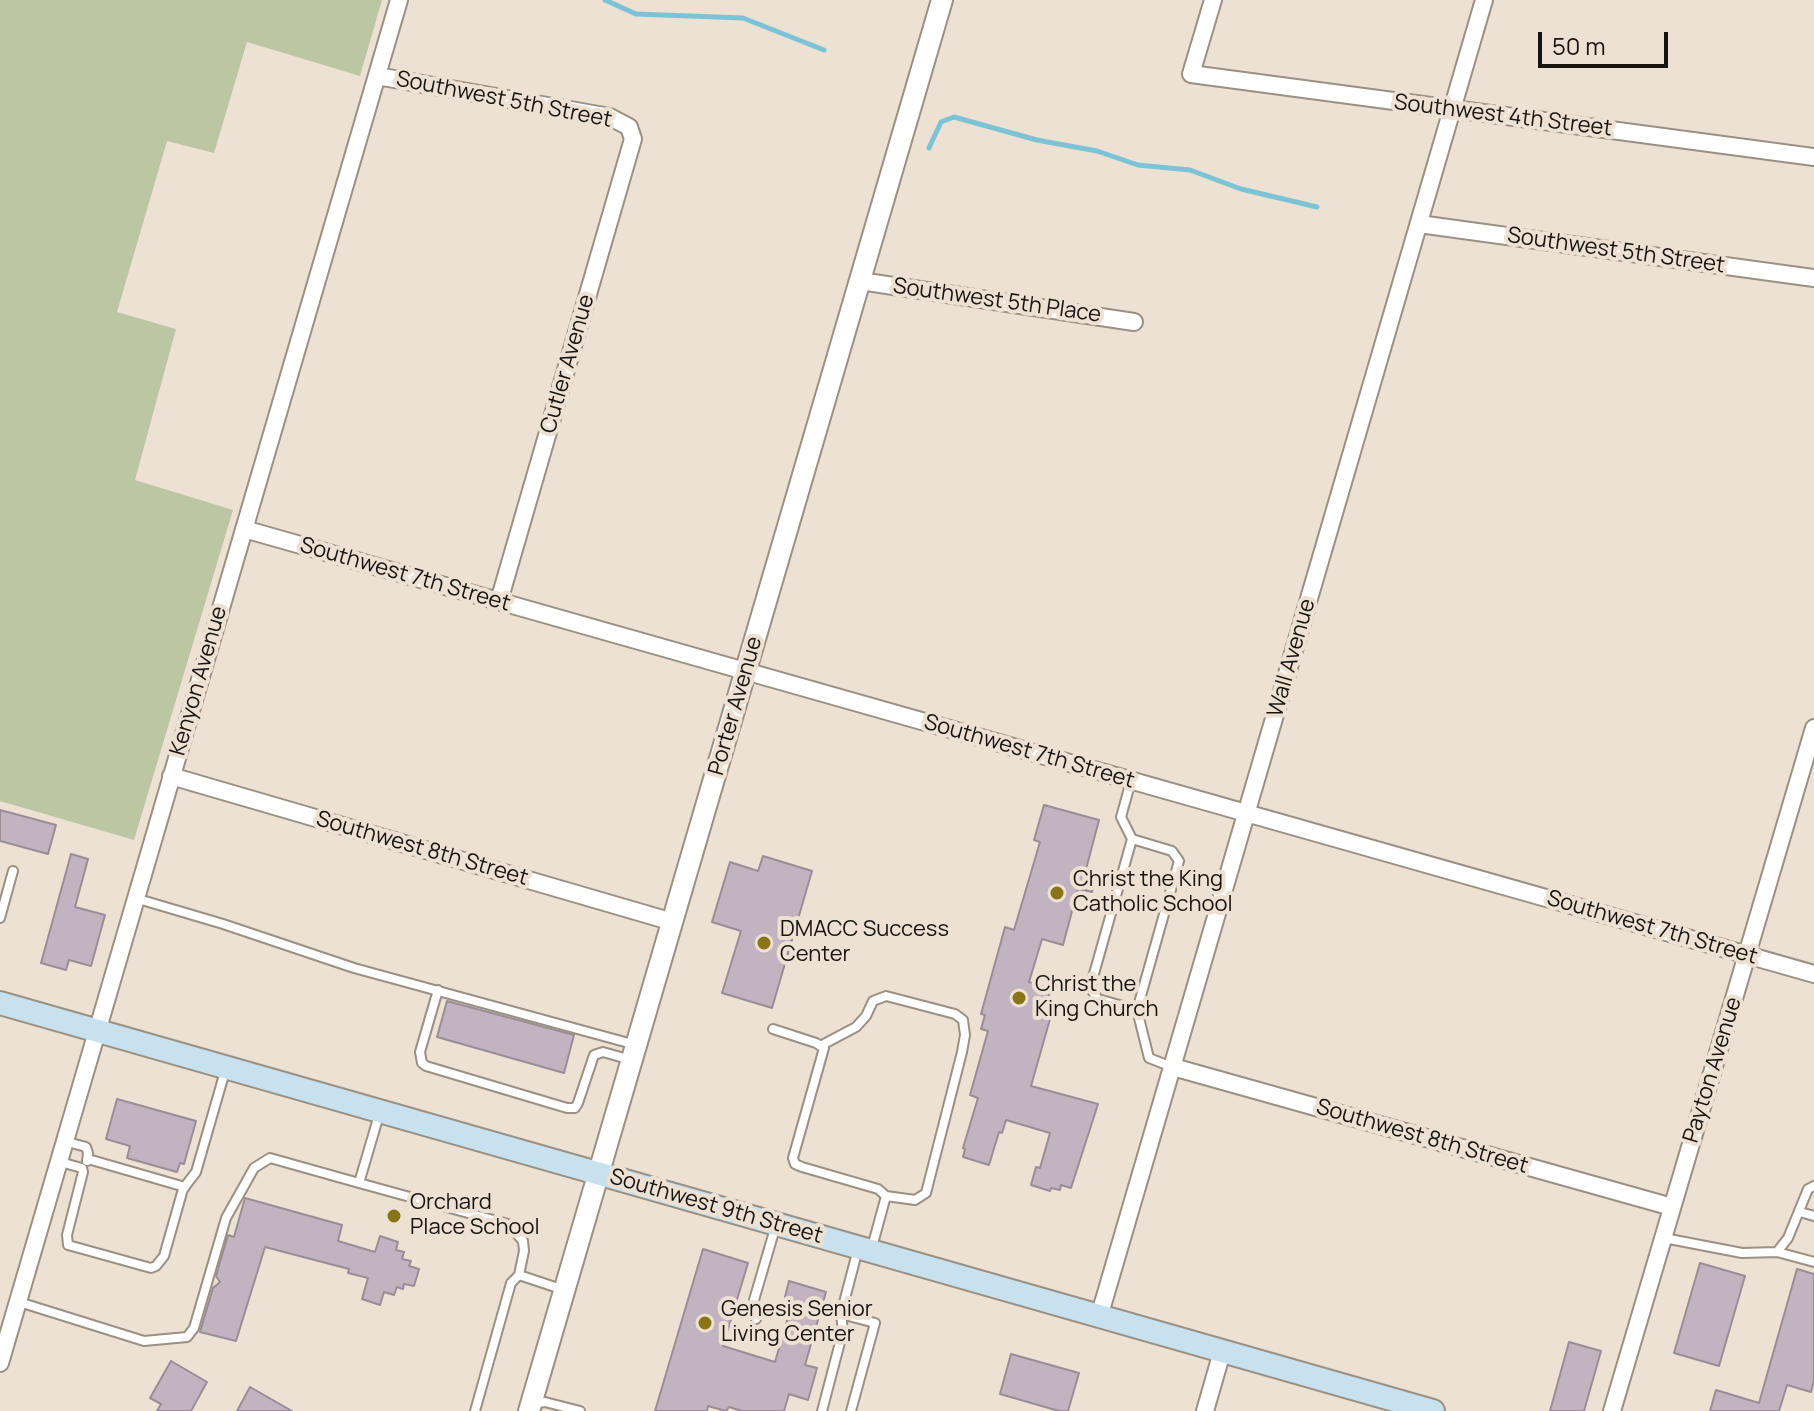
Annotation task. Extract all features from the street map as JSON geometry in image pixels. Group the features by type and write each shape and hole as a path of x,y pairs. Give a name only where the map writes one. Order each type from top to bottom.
{"main road":[{"name":"Southwest 9th Street","path":"0,1003 1420,1409"}],"street":[{"name":"Kenyon Avenue","path":"0,1363 399,0"},
{"name":"Porter Avenue","path":"530,1408 942,0"},
{"name":"Southwest 4th Street","path":"1213,0 1191,74 1814,157"},
{"name":"Wall Avenue","path":"1099,1317 1484,0"},
{"name":"Southwest 5th Street","path":"377,76 610,117 629,127"},
{"name":"Cutler Avenue","path":"499,601 631,148 633,139 629,127"},
{"name":"Southwest 5th Street","path":"1419,224 1814,278"},
{"name":"Southwest 5th Place","path":"860,281 1134,322"},
{"name":"Southwest 7th Street","path":"244,529 1814,974"},
{"name":"Payton Avenue","path":"1612,1411 1814,728"},
{"name":"Southwest 8th Street","path":"171,776 673,922"},
{"name":"Southwest 8th Street","path":"1173,1067 1672,1207"},
{"path":"1205,1411 1222,1352"}],"lane":[{"path":"1131,781 1121,817 1132,839 1090,988 1098,999 1137,1010"},
{"path":"1132,839 1172,851 1179,861 1137,1010 1149,1058 1173,1067"},
{"path":"0,918 13,871"},
{"path":"135,898 634,1053"},
{"path":"438,990 420,1052 422,1063 426,1066 575,1108 594,1055 603,1052 634,1053"},
{"path":"773,1029 822,1045 856,1027 873,1001 886,996 955,1014 963,1020 965,1035 962,1052 926,1193 915,1200 886,1196 878,1189 795,1164 793,1158 823,1055 822,1045"},
{"path":"64,1141 86,1147 88,1159 82,1168 83,1175 67,1235 68,1245 151,1268 164,1256 185,1187 196,1172 226,1068"},
{"path":"359,1183 380,1112"},
{"path":"18,1302 144,1341 187,1337 194,1328 226,1218 254,1168 270,1158 508,1224 523,1241 519,1275 511,1283 475,1411"},
{"path":"88,1159 185,1187"},
{"path":"58,1161 82,1168"},
{"path":"1777,1252 1788,1238 1808,1189 1814,1186"},
{"path":"822,1411 843,1331 841,1314 886,1196"},
{"path":"1800,1212 1814,1216"},
{"path":"756,1319 754,1300 777,1225"},
{"path":"1663,1238 1742,1253 1777,1252 1814,1262"},
{"path":"519,1275 565,1290"},
{"path":"841,1314 875,1323 851,1411"},
{"path":"530,1408 545,1402 580,1411"}],"green space":[{"path":"0,0 382,0 360,76 247,42 214,153 167,141 117,312 176,329 135,480 233,510 134,840 0,801"}],"building":[{"name":"Christ the King Church","path":"1044,805 1099,820 1085,873 1096,876 1092,892 1078,889 1063,945 1042,939 1029,982 1051,989 1043,1017 1050,1019 1031,1086 1098,1104 1071,1188 1061,1185 1060,1190 1051,1188 1050,1191 1031,1185 1036,1167 1040,1168 1050,1133 1006,1120 989,1165 963,1157 978,1098 970,1095 988,1031 981,1029 985,1015 981,1014 1005,927 1014,930 1040,842 1034,840"},
{"path":"0,810 56,825 48,854 0,841"},
{"path":"71,854 88,859 75,907 105,915 91,966 69,960 66,970 41,963"},
{"name":"DMACC Success Center","path":"763,856 812,871 772,1008 722,993 741,931 712,922 730,862 758,871"},
{"path":"447,1001 574,1035 564,1073 437,1037"},
{"path":"117,1099 196,1121 184,1164 180,1163 177,1172 127,1158 130,1146 106,1139"},
{"path":"245,1198 342,1225 338,1241 375,1252 380,1236 398,1242 396,1250 404,1252 402,1259 411,1261 409,1266 419,1269 414,1286 404,1284 403,1289 397,1287 394,1295 384,1292 380,1305 362,1299 368,1278 348,1273 349,1269 265,1247 236,1341 200,1332 213,1288 220,1282 216,1276 228,1235 234,1237"},
{"name":"Genesis Senior Living Center","path":"703,1249 748,1263 723,1346 775,1362 793,1300 785,1297 789,1281 826,1292 805,1365 817,1368 808,1400 789,1394 784,1411 742,1411 729,1407 726,1411 708,1406 707,1411 655,1411"},
{"path":"1700,1263 1745,1276 1719,1366 1674,1353"},
{"path":"1797,1269 1814,1274 1814,1380 1811,1392 1787,1385 1779,1411 1710,1411 1716,1390 1759,1403"},
{"path":"1569,1342 1601,1351 1584,1411 1550,1411"},
{"path":"1011,1354 1079,1373 1068,1411 1000,1394"},
{"path":"171,1361 207,1382 191,1411 157,1411 161,1404 150,1398"},
{"path":"250,1387 292,1411 237,1411"}],"waterway":[{"path":"605,0 636,14 743,18 824,50"},
{"path":"929,148 941,122 954,117 1037,140 1097,151 1138,165 1190,170 1241,189 1317,207"}],"place":[{"name":"Christ the King Catholic School","path":"1057,893"},
{"name":"DMACC Success Center","path":"764,943"},
{"name":"Christ the King Church","path":"1019,998"},
{"name":"Orchard Place School","path":"394,1216"},
{"name":"Genesis Senior Living Center","path":"705,1323"}]}
